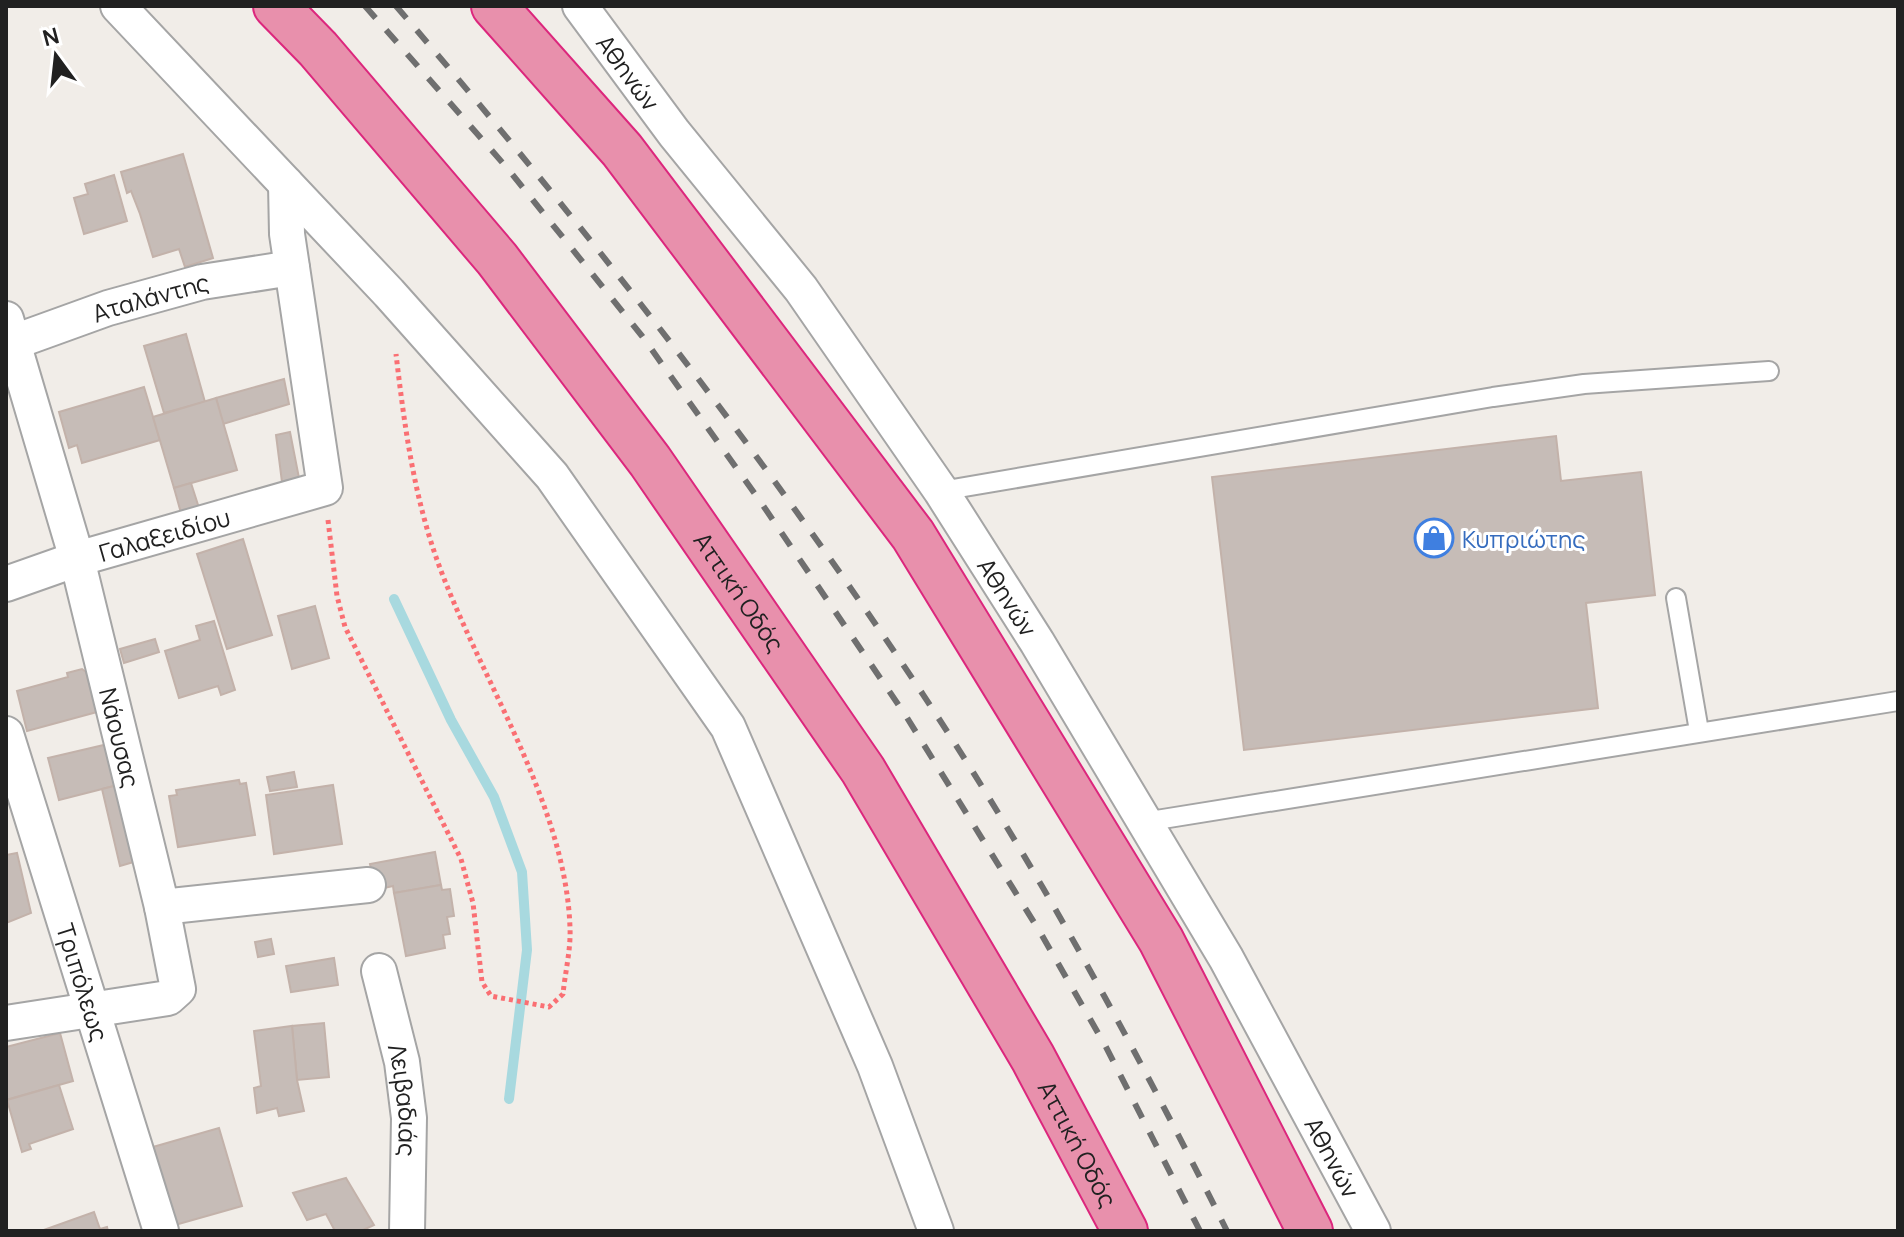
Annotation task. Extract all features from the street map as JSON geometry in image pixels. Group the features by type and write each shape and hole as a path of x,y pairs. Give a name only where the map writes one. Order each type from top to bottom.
{"highway":[{"name":"Αττική Οδός","path":"276,6 318,49 497,259 677,500 871,782 1033,1058 1125,1231"},
{"path":"494,6 622,150 913,535 1161,940 1310,1231"}],"street":[{"path":"118,6 286,184 552,476 728,727 875,1066 936,1231"},
{"name":"Αθηνών","path":"580,6 674,133 801,289 941,491 1226,958 1373,1231"},
{"path":"286,184 292,268 325,488"},
{"name":"Αταλάντης","path":"10,331 202,282 292,268"},
{"name":"Νάουσας","path":"6,1023 168,998 178,989 162,907 77,559 10,331"},
{"name":"Γαλαξειδίου","path":"6,584 77,559 325,488"},
{"name":"Τριπόλεως","path":"6,734 161,1231"},
{"path":"162,907 368,885"},
{"name":"Λειβαδιάς","path":"379,971 402,1062 409,1118 407,1231"}],"lane":[{"path":"941,491 1508,395 1584,384 1769,371"},
{"path":"1676,598 1699,731"},
{"path":"1144,822 1898,701"}],"path":[{"path":"325,488 337,596 345,627 461,859 473,903 482,982 491,996 549,1007 563,994 570,928 559,853 539,796 436,557 411,465 396,350"}],"building":[{"path":"183,154 213,258 185,267 179,249 153,257 140,214 131,191 127,193 121,172"},
{"path":"114,175 127,221 84,234 74,198 88,194 85,184"},
{"path":"186,334 205,402 164,413 144,346"},
{"path":"284,379 289,404 223,424 216,398"},
{"path":"144,387 160,440 82,463 77,445 69,448 59,412"},
{"path":"216,398 237,470 174,488 153,417"},
{"path":"290,432 299,478 282,482 276,435"},
{"name":"Κυπριώτης","path":"1556,436 1561,481 1641,472 1655,595 1586,603 1598,708 1244,750 1212,477"},
{"path":"191,483 199,508 181,513 174,488"},
{"path":"243,539 272,635 227,649 197,554"},
{"path":"315,606 329,658 292,669 278,616"},
{"path":"214,621 235,690 221,695 218,686 179,698 165,651 200,640 196,626"},
{"path":"155,639 159,652 124,663 120,649"},
{"path":"82,669 86,672 97,712 27,731 17,691 68,677 67,673"},
{"path":"108,744 118,785 59,800 48,758"},
{"path":"294,772 297,787 270,791 267,777"},
{"path":"239,780 240,784 246,783 255,835 178,847 169,796 177,795 176,790"},
{"path":"118,785 137,861 120,866 102,789"},
{"path":"333,785 342,844 274,854 266,795"},
{"path":"435,852 441,885 394,893 393,886 375,890 370,864"},
{"path":"17,853 31,913 6,923 6,855"},
{"path":"441,885 442,890 450,889 454,916 447,917 450,934 443,935 445,948 406,956 394,893"},
{"path":"271,939 274,954 258,957 255,942"},
{"path":"334,958 338,985 291,992 286,966"},
{"path":"324,1023 329,1077 297,1080 292,1026"},
{"path":"292,1026 297,1080 304,1111 279,1116 277,1108 257,1113 254,1088 261,1086 254,1031"},
{"path":"60,1033 73,1081 6,1100 6,1047"},
{"path":"59,1085 73,1129 29,1144 31,1149 22,1152 7,1100"},
{"path":"219,1128 242,1206 175,1225 153,1147"},
{"path":"346,1178 374,1225 361,1231 335,1231 326,1214 307,1220 293,1193"},
{"path":"94,1212 100,1229 107,1227 108,1231 41,1231"}],"waterway":[{"path":"394,599 451,720 494,797 522,872 527,950 509,1099"}],"railway":[{"path":"365,6 508,169 642,336 760,501 906,716 1040,932 1105,1045 1200,1231"},
{"path":"396,6 535,172 670,341 861,603 964,758 1044,890 1120,1025 1227,1231"}],"place":[{"name":"Κυπριώτης","path":"1434,538"}]}
